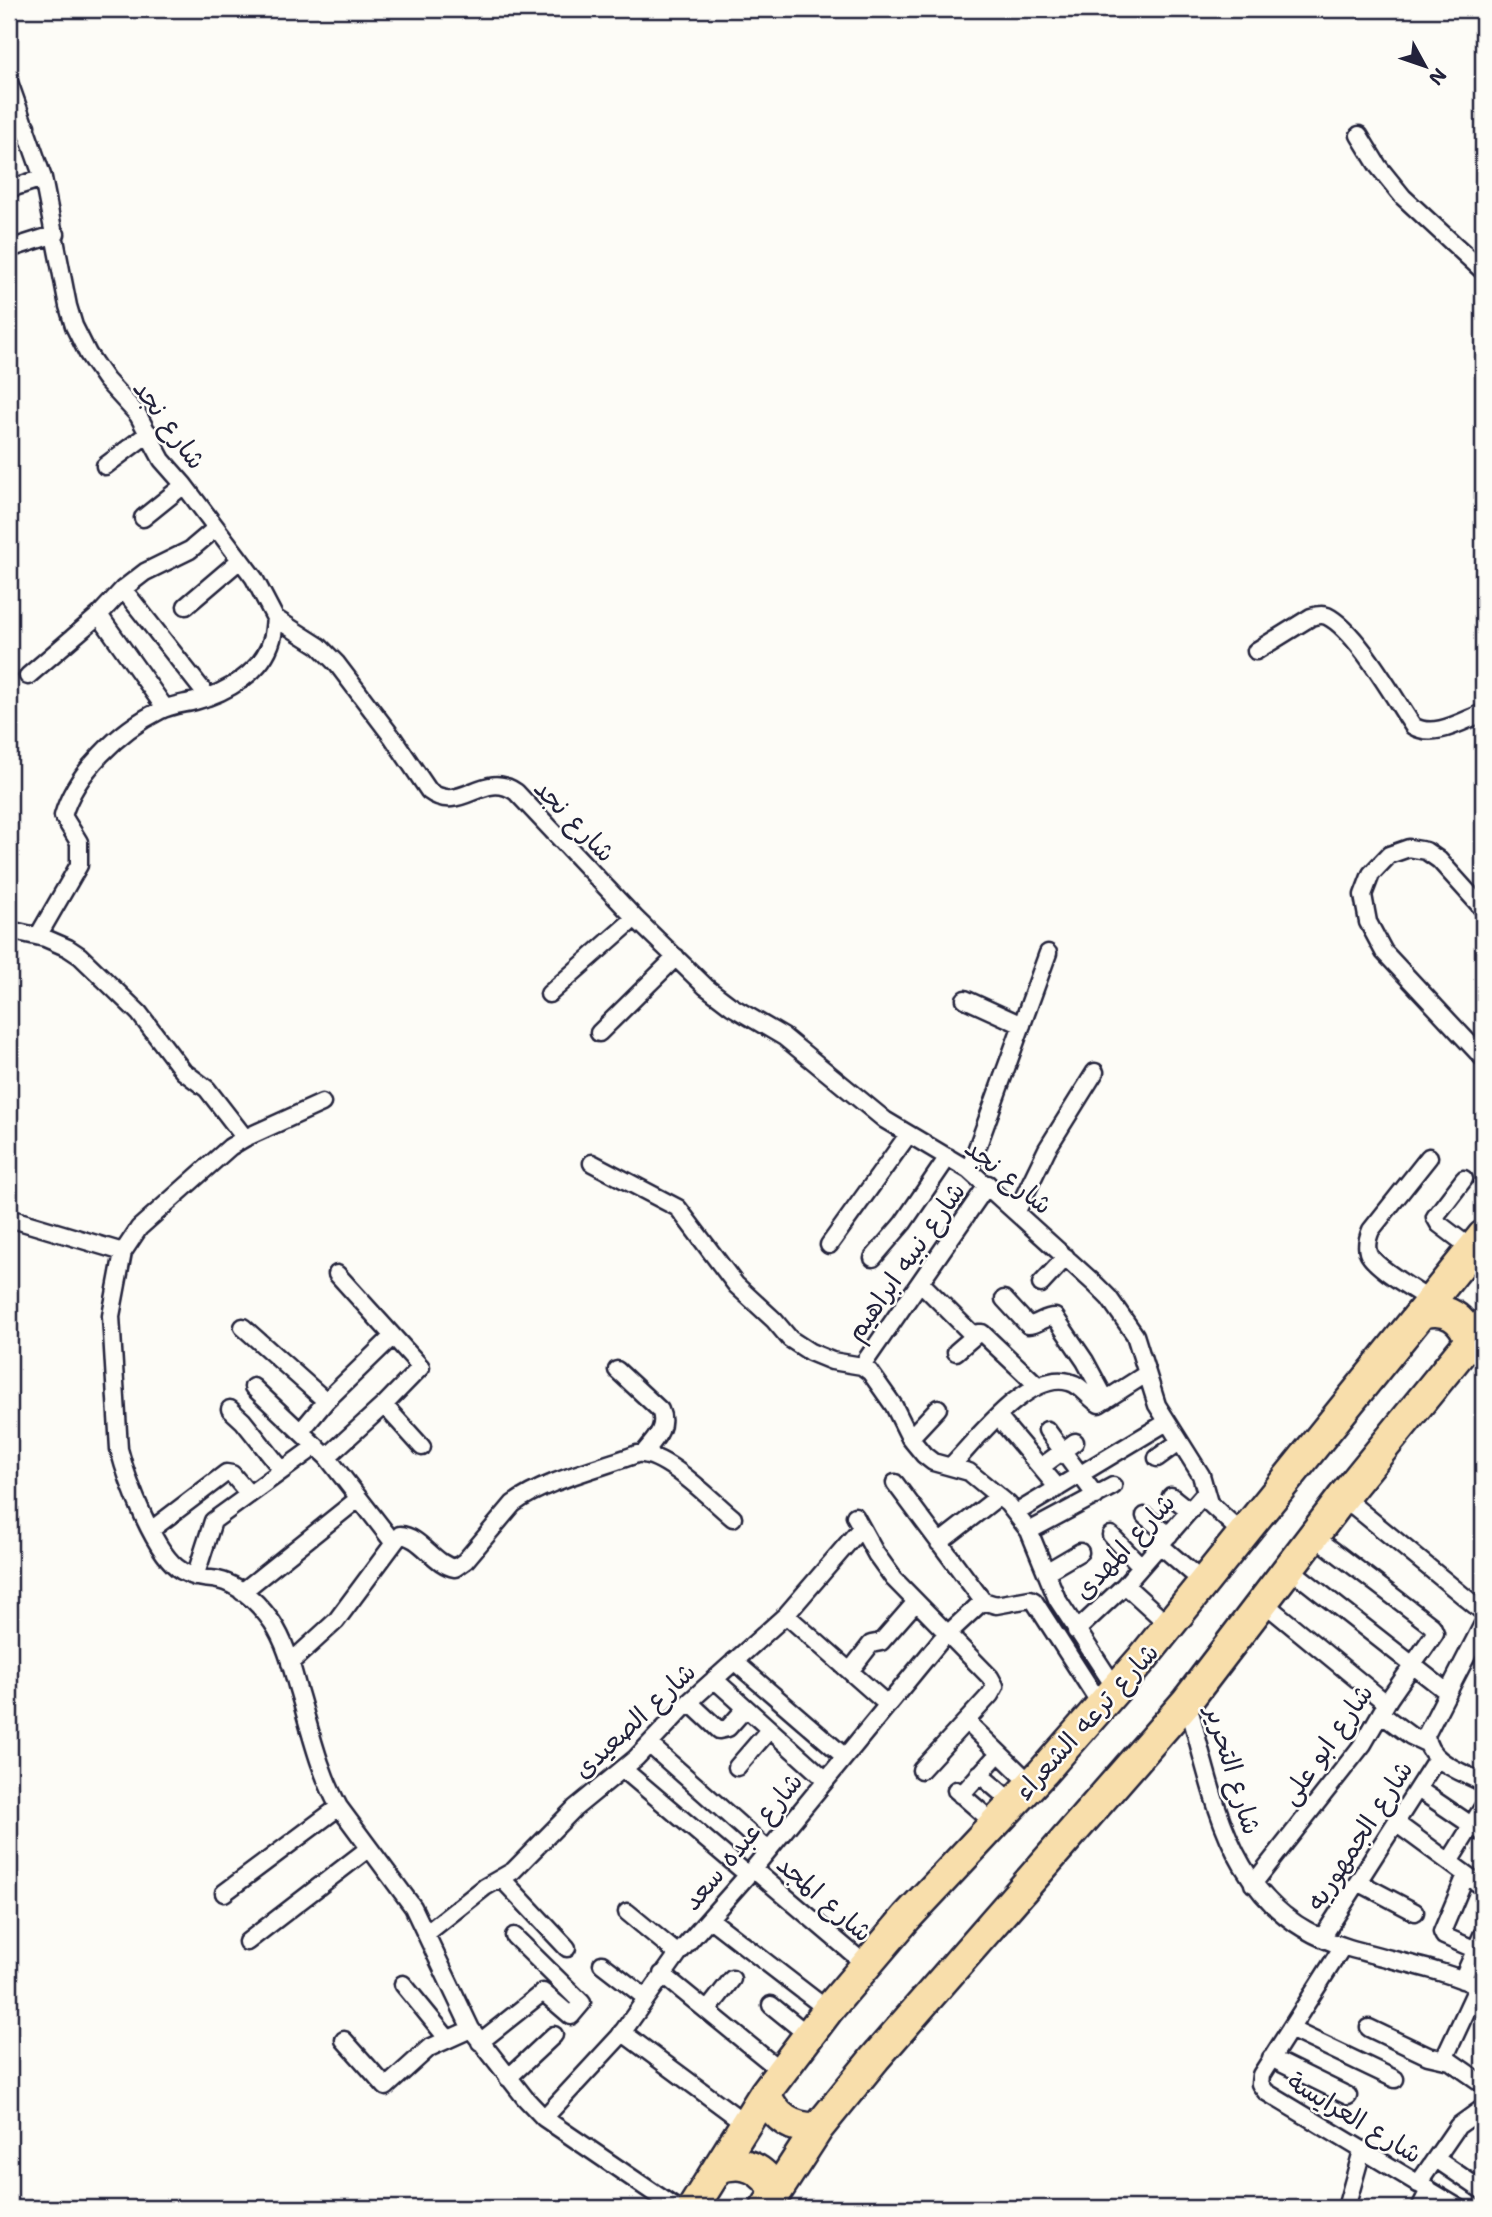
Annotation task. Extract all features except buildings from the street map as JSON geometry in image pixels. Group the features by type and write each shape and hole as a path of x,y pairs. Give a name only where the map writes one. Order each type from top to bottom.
{"highway":[{"name":"شارع ترعه الشعراء","path":"693,2208 773,2082 828,2010 866,1964 1170,1626 1426,1307 1480,1252"},
{"path":"771,2200 818,2128 875,2058 1187,1701 1343,1497 1477,1333 1467,1331 1453,1315 1426,1307"},
{"path":"773,2082 769,2104 785,2121 795,2126 818,2128"},
{"path":"718,2168 741,2164 763,2173 771,2200"}],"street":[{"name":"شارع نجد","path":"9,82 43,178 68,306 80,340 97,367 138,415 162,460 254,578 275,618 319,646 337,664 435,796 452,799 494,784 509,787 522,797 635,918 715,995 778,1033 873,1111 988,1184 1066,1257 1109,1298 1129,1324 1140,1348 1157,1405 1200,1475 1212,1507 1243,1534"},
{"path":"9,132 26,126"},
{"path":"1359,135 1378,166 1403,197 1483,271"},
{"path":"9,189 43,178"},
{"path":"9,249 56,234"},
{"path":"105,466 149,433"},
{"path":"143,518 184,485"},
{"path":"28,676 99,615 122,589 145,572 190,550 216,528"},
{"path":"186,606 240,560"},
{"path":"122,589 208,697"},
{"path":"99,615 165,708"},
{"path":"1256,651 1311,617 1326,615 1353,638 1413,726 1422,731 1434,731 1483,713"},
{"path":"38,936 79,864 79,842 63,816 79,781 114,743 153,715 165,708 208,697 232,686 262,659 273,639 275,618"},
{"path":"1483,909 1439,860 1426,851 1409,848 1389,855 1371,874 1363,895 1368,922 1384,952 1483,1058"},
{"path":"548,995 635,918"},
{"path":"9,930 38,936 74,951 147,1023 183,1071 206,1089 245,1138"},
{"path":"969,1170 1048,953"},
{"path":"598,1032 676,957"},
{"path":"965,999 1022,1025"},
{"path":"1017,1211 1047,1149 1096,1072"},
{"path":"322,1103 230,1147 138,1228 123,1252 111,1316 119,1449 130,1484 159,1549 169,1561 180,1571 219,1581 242,1592 259,1606 272,1623 283,1642 316,1753 339,1807 404,1892 427,1933 476,2035 508,2078 544,2118 676,2208"},
{"path":"830,1245 908,1135"},
{"path":"873,1258 903,1223 948,1157"},
{"path":"1426,1307 1371,1258 1367,1244 1371,1230 1429,1157"},
{"path":"592,1163 678,1208 736,1285 800,1346 832,1361 862,1366 877,1379 900,1415 910,1438 933,1462 969,1472 1016,1513 1030,1531 1057,1599 1108,1697"},
{"path":"1464,1179 1435,1217 1439,1224 1480,1252"},
{"name":"شارع نبيه ابراهيم","path":"862,1366 988,1184"},
{"path":"9,1218 123,1252"},
{"path":"1041,1284 1066,1257"},
{"path":"195,1577 213,1521 282,1470 321,1452 384,1405 421,1367 337,1274"},
{"path":"921,1283 974,1336"},
{"path":"1004,1299 1028,1325 1034,1325 1050,1316 1055,1317 1085,1361 1106,1400"},
{"path":"243,1327 326,1401"},
{"path":"956,1352 980,1332 1037,1385"},
{"path":"301,1431 326,1401 393,1336"},
{"path":"290,1662 337,1621 400,1535 404,1535 444,1564 455,1568 465,1561 521,1498 538,1489 643,1454 660,1431 663,1415 617,1370"},
{"path":"951,1466 998,1417 1037,1385 1058,1380 1067,1381 1080,1387 1097,1402 1106,1400 1146,1374"},
{"path":"253,1387 321,1452 393,1542"},
{"path":"384,1405 422,1447"},
{"path":"910,1438 938,1408"},
{"path":"230,1409 282,1470"},
{"path":"998,1417 1058,1488"},
{"path":"1016,1513 1167,1422"},
{"path":"1046,1430 1069,1446 1081,1474 1096,1496"},
{"path":"1157,1458 1179,1441"},
{"path":"1041,1467 1069,1446"},
{"path":"643,1454 670,1466 733,1518"},
{"path":"151,1530 226,1473 232,1474 249,1494"},
{"path":"895,1483 982,1601 996,1605 1034,1601 1108,1697"},
{"path":"1030,1531 1113,1486"},
{"name":"شارع المهدى","path":"1076,1631 1125,1585 1205,1493"},
{"path":"1171,1496 1190,1511"},
{"path":"939,1542 998,1497"},
{"path":"1343,1497 1483,1612"},
{"path":"242,1592 358,1499"},
{"path":"1145,1516 1204,1583"},
{"name":"شارع الصعيدى","path":"427,1933 485,1887 513,1871 575,1808 650,1745 713,1679 786,1615 858,1522 881,1562 915,1603"},
{"path":"1111,1535 1141,1566"},
{"name":"شارع ابو على","path":"1253,1884 1363,1744 1435,1631 1314,1536"},
{"path":"1046,1572 1080,1552"},
{"path":"1289,1568 1447,1692"},
{"path":"1125,1585 1170,1626"},
{"name":"شارع عبده سعد","path":"544,2118 622,2032 678,1954 751,1872 941,1640 982,1601"},
{"path":"1263,1602 1384,1709 1410,1736 1426,1743 1437,1758 1483,1783"},
{"path":"850,1671 871,1644 881,1642 915,1603 990,1677 995,1686 990,1695 921,1770"},
{"path":"786,1615 888,1705"},
{"path":"1426,1743 1429,1728 1483,1624"},
{"path":"734,1661 845,1757"},
{"path":"713,1679 826,1780"},
{"name":"شارع التحرير","path":"1187,1701 1224,1831 1232,1850 1253,1884 1284,1915 1322,1938 1343,1946 1481,1987"},
{"path":"689,1702 719,1730 728,1728 745,1709"},
{"path":"966,1721 999,1753 1013,1803"},
{"path":"737,1767 769,1730"},
{"path":"650,1745 768,1850"},
{"path":"999,1753 959,1792 1013,1803"},
{"name":"شارع الجمهوريه","path":"1322,1938 1437,1758"},
{"name":"شارع المجد","path":"623,1769 866,1964"},
{"path":"979,1774 1013,1803"},
{"path":"1418,1789 1478,1829"},
{"path":"223,1893 339,1807"},
{"path":"1449,1862 1478,1829 1483,1807"},
{"path":"1396,1823 1483,1887"},
{"path":"247,1942 369,1848"},
{"path":"1466,1875 1442,1932 1444,1936 1476,1950"},
{"path":"502,1879 567,1948"},
{"path":"1358,1882 1415,1912"},
{"path":"626,1912 678,1954"},
{"path":"710,1919 828,2010"},
{"path":"1462,1980 1483,1933"},
{"path":"344,2040 386,2087 420,2055 447,2038 476,2035 543,1992 571,2016 581,2005 581,2000 545,1969 514,1936"},
{"name":"شارع العرايسة","path":"1343,1946 1271,2058 1259,2080 1262,2089 1459,2208"},
{"path":"603,1964 646,1998"},
{"path":"662,1974 707,2011 773,2082"},
{"path":"707,2011 732,1979"},
{"path":"403,1984 447,2038"},
{"path":"1444,2059 1481,1987"},
{"path":"772,2005 808,2035"},
{"path":"1369,2028 1428,2056 1457,2064 1483,2084"},
{"path":"1290,2029 1395,2079"},
{"path":"622,2032 746,2124"},
{"path":"508,2078 554,2035"},
{"path":"1271,2058 1348,2096"},
{"path":"1420,2208 1424,2187 1436,2159 1458,2126 1483,2109"},
{"path":"1346,2208 1362,2151"},
{"path":"1436,2159 1483,2191"}]}
